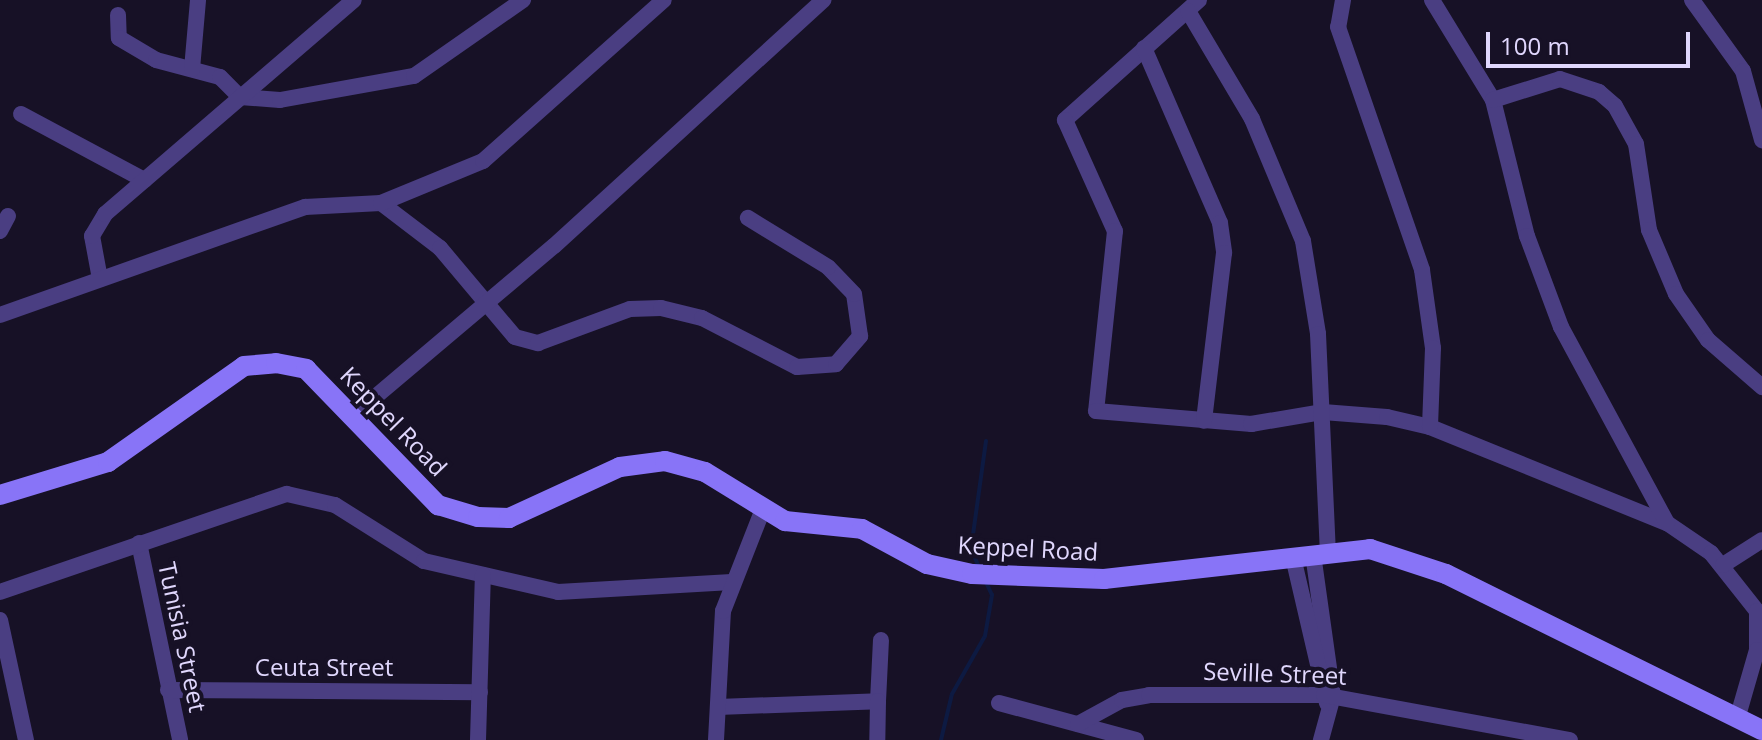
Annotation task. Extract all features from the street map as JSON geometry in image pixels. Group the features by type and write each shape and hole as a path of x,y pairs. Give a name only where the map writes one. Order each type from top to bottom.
{"street":[{"path":"192,69 198,0"},
{"path":"100,279 92,236 144,180 354,0"},
{"path":"118,15 119,38 156,60 220,77 240,97 348,92 414,76 523,0"},
{"path":"0,315 305,207 381,203 483,161 664,0"},
{"path":"355,414 823,0"},
{"path":"1343,0 1338,27 1422,270 1433,348 1430,427"},
{"path":"1432,0 1493,100 1542,281 1667,523"},
{"path":"1692,0 1743,71 1762,140"},
{"path":"1321,740 1329,700 1311,554 1323,412 1303,241 1252,119 1194,5 1065,120 1115,231 1096,411 1251,424 1323,412 1430,427 1667,523 1723,565 1757,611 1757,650 1738,716"},
{"path":"1144,48 1220,223 1224,253 1204,421"},
{"path":"1493,100 1560,79 1599,92 1615,106 1636,144 1649,230 1676,294 1708,340 1762,387"},
{"path":"21,114 144,180"},
{"path":"381,203 440,248 515,337 538,343 630,309 661,308 702,318 797,367 836,364 860,336 854,294 828,267 748,218"},
{"name":"Keppel Road","path":"0,495 108,462 244,366 306,369 355,414 438,505 478,517 509,518 620,467 651,461 693,467 763,509 801,526 862,529 927,564 994,576 1104,579 1370,549 1424,564 1762,730"},
{"path":"0,592 267,499 315,497 424,561 558,592 732,582"},
{"path":"716,740 720,637 732,582 763,509"},
{"path":"1723,565 1762,540"},
{"name":"Tunisia Street","path":"139,543 180,740"},
{"path":"478,740 483,575"},
{"path":"0,620 26,740"},
{"path":"877,740 881,640"},
{"name":"Ceuta Street","path":"168,690 480,692"},
{"name":"Seville Street","path":"1078,724 1122,700 1149,695 1329,700 1570,740"},
{"path":"718,707 878,701"},
{"path":"999,703 1136,740"}],"waterway":[{"path":"979,567 971,549 986,441"},
{"path":"941,740 952,694 985,636 992,595 986,582"}]}
